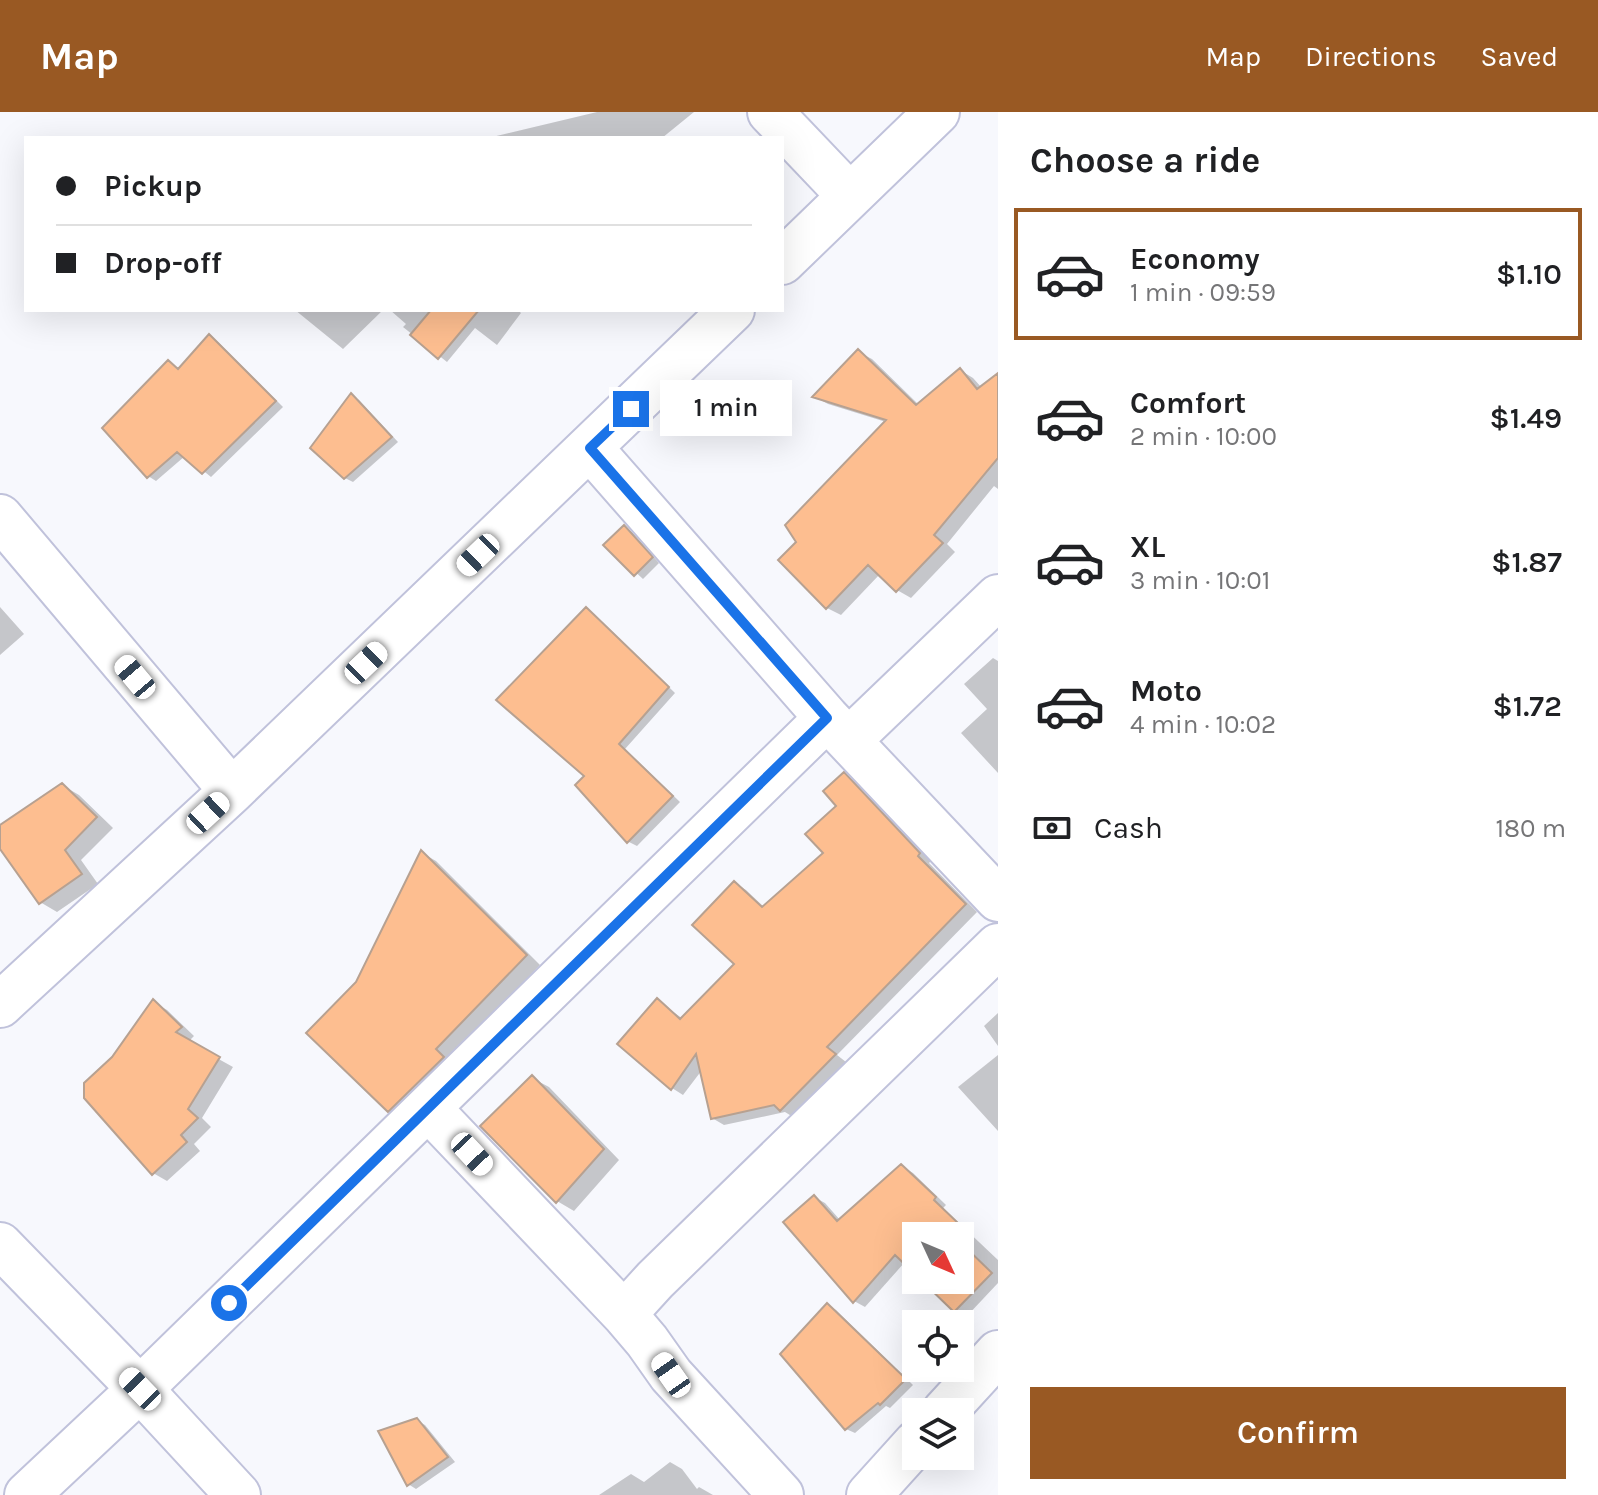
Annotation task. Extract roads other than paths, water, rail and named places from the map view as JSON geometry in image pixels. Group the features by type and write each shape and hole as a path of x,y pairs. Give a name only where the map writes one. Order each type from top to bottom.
{"street":[{"path":"770,112 850,196"},
{"path":"784,260 937,112"},
{"path":"0,1005 232,791 730,312"},
{"path":"590,448 838,729 998,899"},
{"path":"0,517 232,791"},
{"path":"27,1495 428,1108 838,729 998,597"},
{"path":"624,1314 655,1280 998,946"},
{"path":"428,1108 624,1314 671,1375 781,1495"},
{"path":"0,1245 238,1495"},
{"path":"957,1398 998,1353"},
{"path":"869,1495 902,1458"}]}
